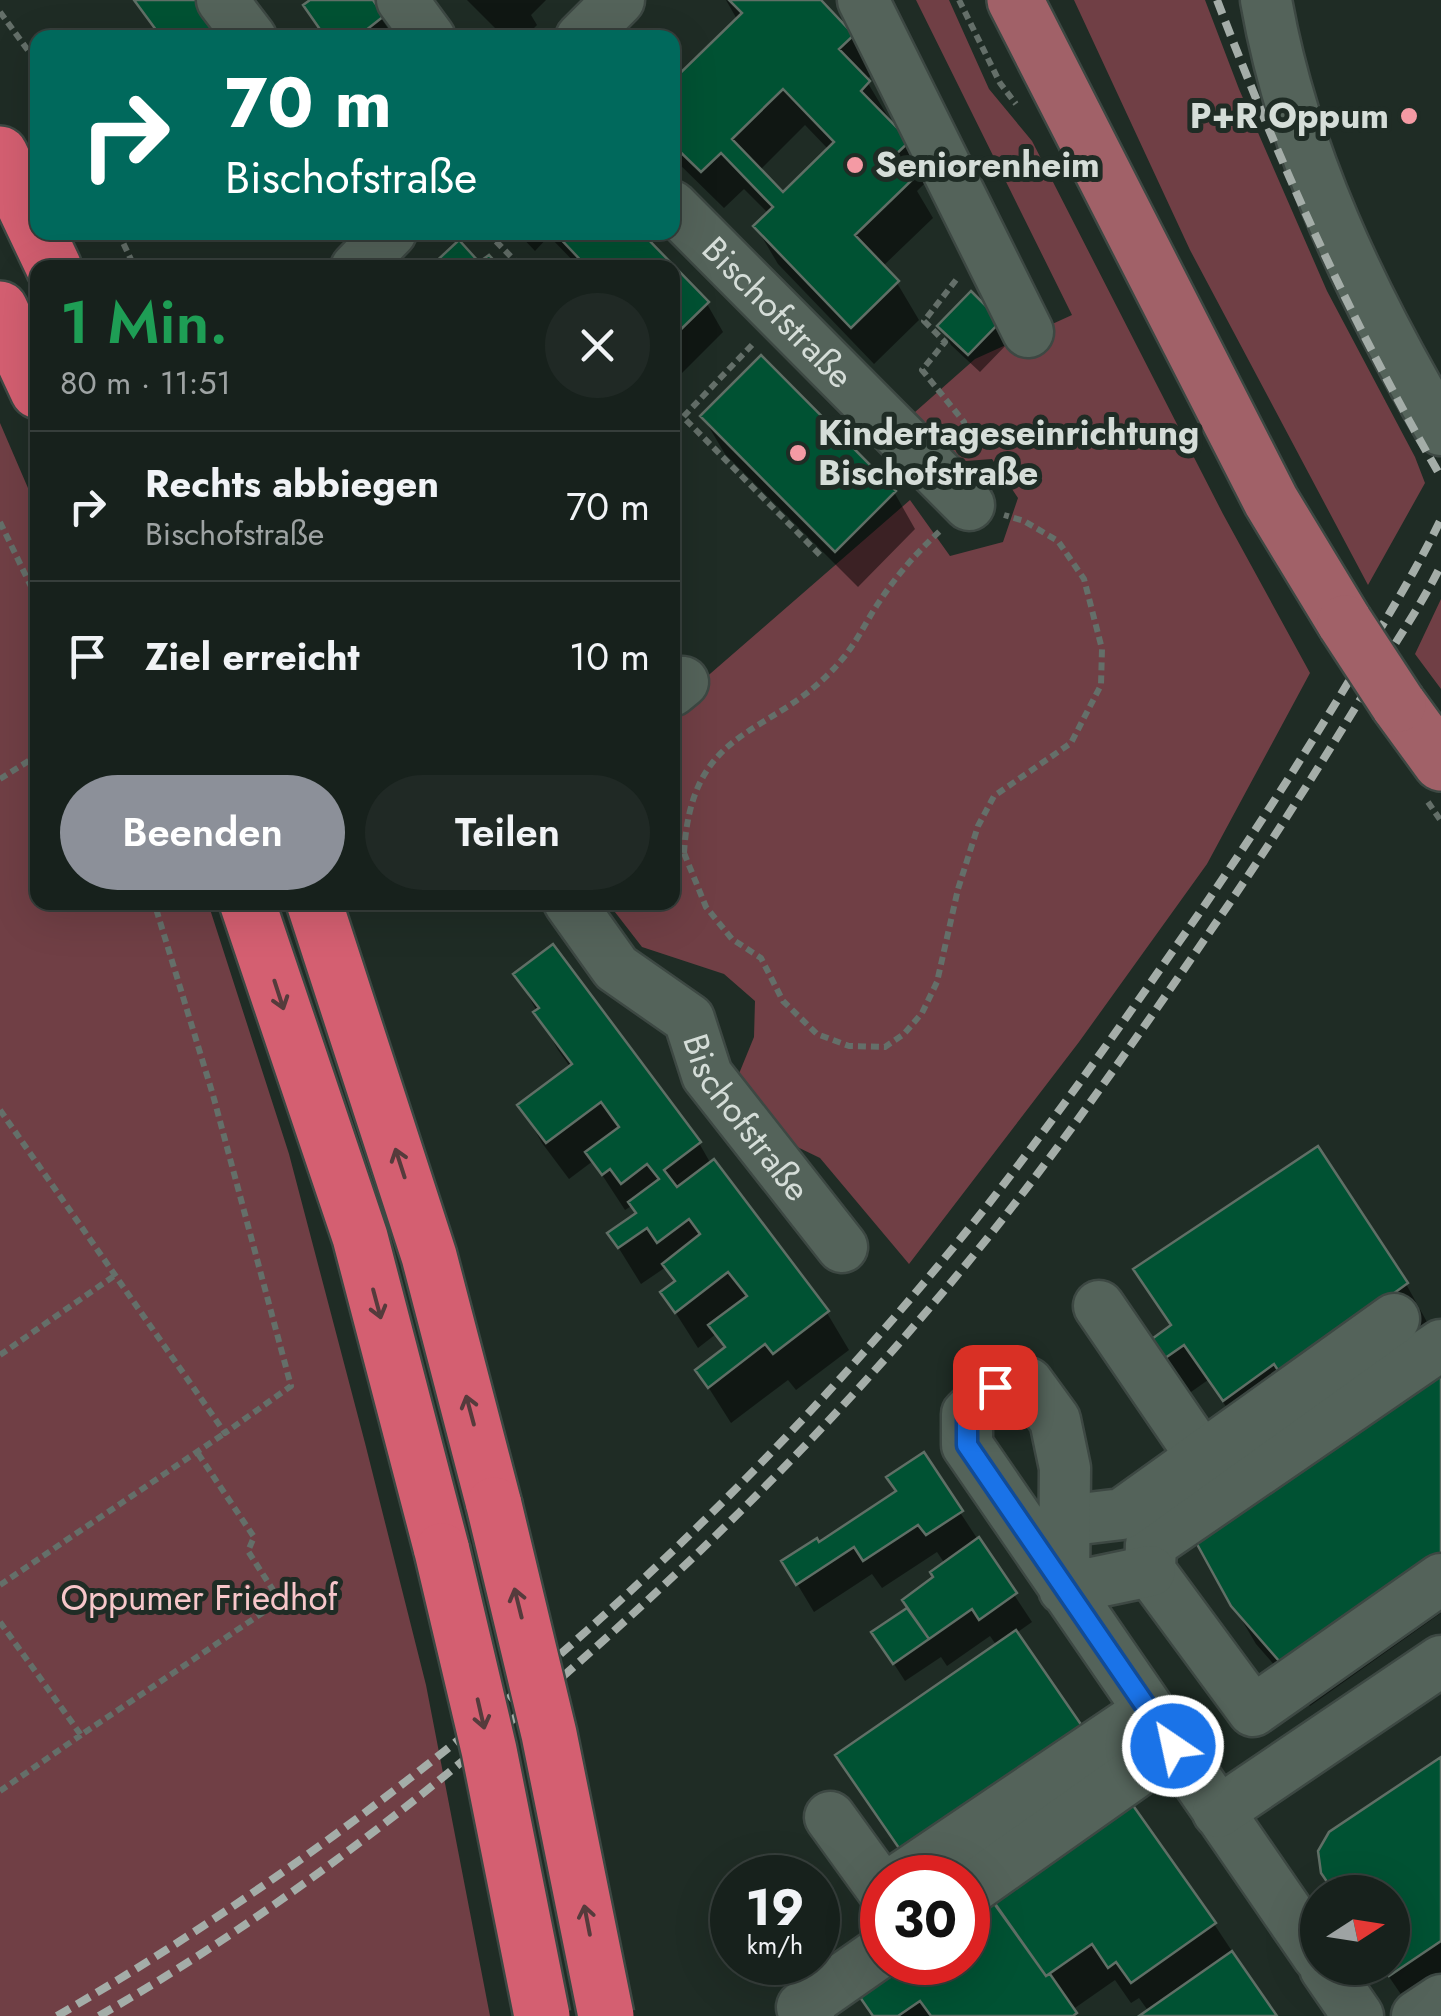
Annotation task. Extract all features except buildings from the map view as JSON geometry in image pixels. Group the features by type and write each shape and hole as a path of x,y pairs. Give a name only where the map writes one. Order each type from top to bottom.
{"highway":[{"path":"0,154 30,217"},
{"path":"0,309 30,374"},
{"path":"250,910 360,1236 490,1750 542,2016"},
{"path":"317,910 429,1256 494,1504 550,1734 606,2016"}],"main road":[{"path":"1014,0 1271,501 1344,623 1441,763"}],"street":[{"path":"222,0 245,30"},
{"path":"402,0 424,30"},
{"path":"590,30 619,0"},
{"path":"863,0 1028,332"},
{"path":"1266,0 1292,112 1316,179 1391,345 1440,429"},
{"name":"Bischofstraße","path":"680,214 969,505"},
{"path":"364,260 384,240"},
{"name":"Bischofstraße","path":"575,910 616,968 689,1019 707,1075 842,1246"},
{"path":"1098,1306 1202,1456"},
{"path":"1064,1520 1122,1514 1394,1319"},
{"path":"1441,1345 1152,1544 1150,1571 1253,1711 1441,1579"},
{"path":"1064,1589 1064,1468 1054,1420 1028,1382 995,1387 967,1414 967,1445 1064,1589 1300,1930"},
{"path":"1064,1589 1150,1571"},
{"path":"1218,1812 1441,1661"},
{"path":"941,1855 1161,1728"},
{"path":"990,1872 1161,1728"},
{"path":"830,1817 860,1859"},
{"path":"808,2016 802,2008 860,1967"},
{"path":"1337,1985 1358,2016"},
{"path":"1416,2016 1441,2000"}],"path":[{"path":"0,12 30,53"},
{"path":"495,240 514,260"},
{"path":"969,505 1024,521 1058,541 1084,579 1102,649 1100,685 1071,744 994,796 978,826 936,982 922,1013 886,1047 849,1046 817,1034 783,1002 760,958 732,939 706,907 684,853 686,823 697,782 717,756 743,733 807,694 845,656 911,557 969,505 970,458 964,422 922,370 945,342 924,321 960,274 990,258"},
{"path":"780,315 683,417 820,555"},
{"path":"0,522 30,584"},
{"path":"0,779 30,759"},
{"path":"680,855 684,853"},
{"path":"0,1585 291,1386 213,1095 156,910"},
{"path":"0,1111 225,1433"},
{"path":"0,1355 114,1276"},
{"path":"0,1790 280,1602 248,1551 254,1537 196,1452"},
{"path":"0,1622 81,1734"}],"green space":[{"path":"916,0 949,0 989,89 1032,141 1223,514 1310,673 1207,864 1079,1042 909,1264 820,1158 789,1143 736,1081 754,1037 755,1001 724,974 642,947 613,910 680,910 680,700 910,500 950,556 1003,542 1018,498 992,459 953,462 906,420 975,359 1072,315"},
{"path":"1074,0 1205,0 1239,89 1327,291 1425,483 1368,585 1190,250"},
{"name":"Oppumer Friedhof","path":"0,423 30,493 30,910 210,910 289,1154 365,1443 426,1685 490,2016 0,2016"},
{"path":"1441,599 1441,689 1415,654"}],"railway":[{"path":"1217,0 1319,243 1377,361 1441,477"},
{"path":"57,2016 190,1935 318,1847 442,1753 562,1653 676,1548 786,1437 891,1322 990,1202 1110,1041 1287,780 1397,601 1441,519"},
{"path":"99,2016 255,1918 452,1770 635,1612 828,1421 948,1286 1110,1074 1274,837 1441,565"}],"place":[{"name":"P+R Oppum","path":"1409,116"},
{"name":"Seniorenheim","path":"855,165"},
{"name":"Kindertageseinrichtung Bischofstraße","path":"798,453"}],"route":[{"path":"995,1387 967,1414 967,1445 1173,1746"}]}
